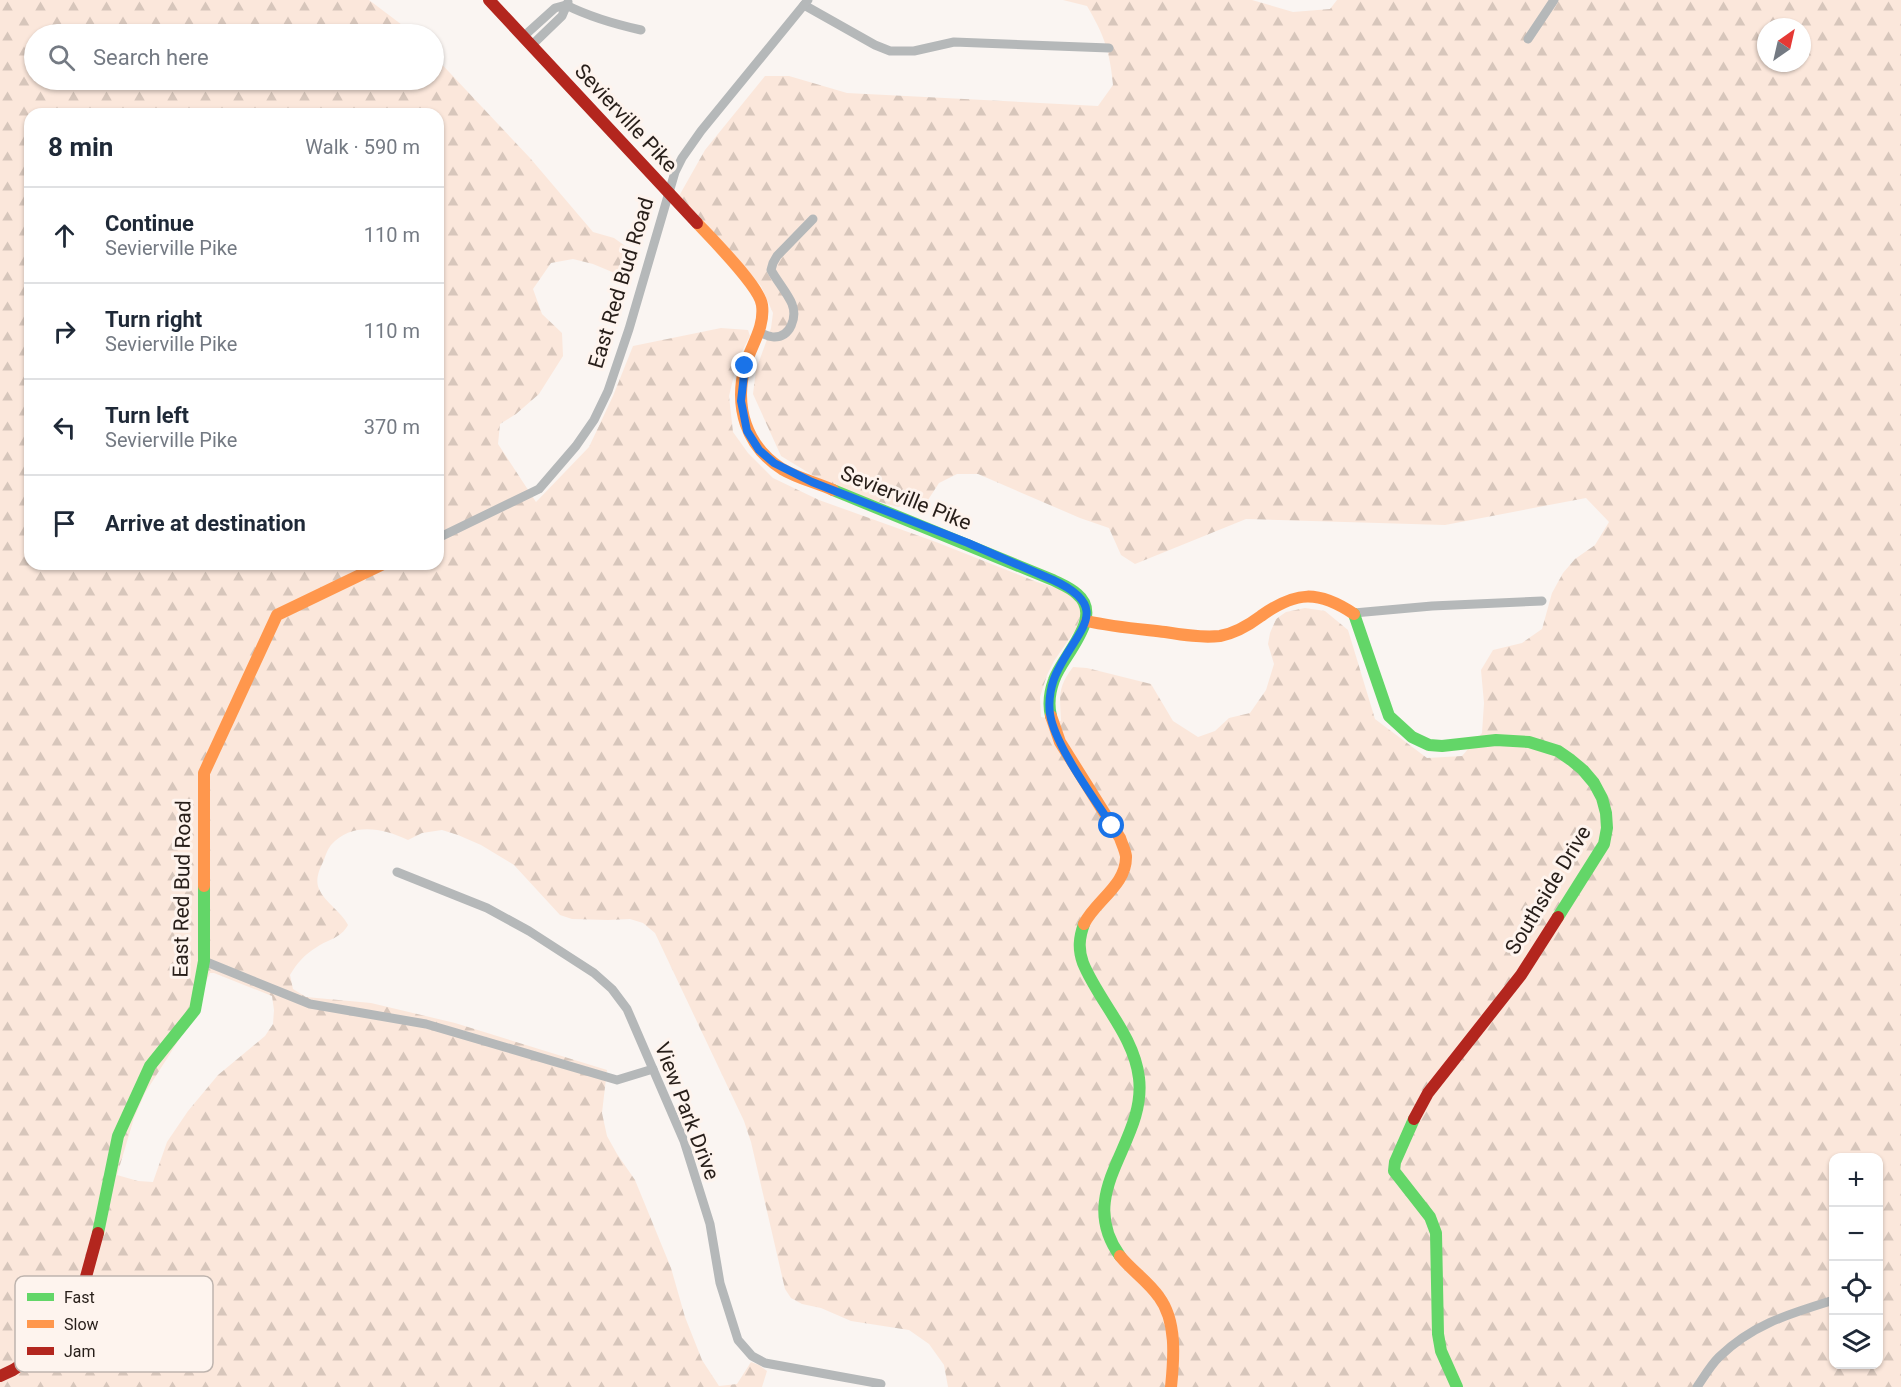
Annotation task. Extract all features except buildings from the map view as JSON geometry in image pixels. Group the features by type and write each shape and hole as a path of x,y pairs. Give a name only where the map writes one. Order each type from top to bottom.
{"street":[{"name":"Sevierville Pike","path":"489,0 719,246 755,289 762,303 763,315 760,333 745,366 741,401 747,431 752,441 767,458 783,469 812,482 968,543 1067,586 1082,599 1087,621"},
{"path":"1528,39 1554,0"},
{"path":"528,41 555,9 567,2 590,17 641,30"},
{"path":"806,3 875,45 890,51 914,51 954,42 1109,48"},
{"name":"East Red Bud Road","path":"444,535 539,489 583,437 594,420 611,383 675,172 688,148 806,3"},
{"path":"760,333 774,337 784,334 791,327 795,315 792,302 771,270 777,256 813,219"},
{"name":"East Red Bud Road","path":"87,1276 96,1245 118,1136 150,1066 195,1010 204,961 204,773 277,615 371,570"},
{"path":"1171,1387 1172,1342 1164,1305 1121,1259 1109,1238 1104,1218 1103,1206 1107,1180 1136,1114 1140,1089 1137,1068 1130,1047 1084,966 1078,943 1080,931 1087,918 1122,876 1127,864 1126,852 1120,838 1060,742 1050,714 1049,702 1054,679 1087,621 1123,628 1208,637 1234,633 1275,607 1298,596 1313,596 1354,613 1432,606 1542,601"},
{"name":"Southside Drive","path":"1354,613 1382,699 1389,716 1400,729 1416,740 1431,745 1447,746 1482,740 1523,740 1566,754 1594,783 1608,818 1608,830 1600,851 1521,975 1428,1093 1419,1107 1395,1161 1395,1171 1430,1216 1436,1233 1438,1334 1441,1351 1457,1387"},
{"name":"View Park Drive","path":"397,872 487,908 529,931 594,973 612,989 627,1009 684,1142 710,1224 720,1283 738,1340 752,1356 765,1363 881,1384"},
{"path":"204,961 310,1004 426,1024 617,1080 653,1069"},
{"path":"1697,1387 1718,1359 1749,1332 1779,1318 1829,1301"},
{"name":"East Red Bud Road","path":"0,1376 15,1369"}],"green space":[{"path":"0,0 369,0 401,24 24,24 24,90 444,90 444,67 530,158 593,232 614,238 628,248 627,263 617,274 573,259 551,263 533,289 542,314 562,333 563,356 539,394 516,414 500,424 498,444 536,502 589,447 633,346 721,328 748,330 750,336 738,359 729,396 733,432 748,453 773,478 819,500 1060,589 1073,597 1081,609 1081,614 1076,629 1047,675 1040,697 1041,717 1061,721 1060,698 1064,681 1073,667 1087,668 1151,684 1173,721 1198,737 1215,731 1229,718 1250,713 1266,690 1274,664 1268,644 1276,619 1286,612 1305,608 1325,611 1348,630 1375,719 1427,758 1462,756 1482,733 1484,703 1481,670 1493,650 1522,643 1542,629 1552,593 1563,573 1575,559 1595,545 1609,522 1586,498 1445,525 1246,519 1135,564 1121,555 1109,528 1080,518 978,474 957,474 939,483 926,503 898,507 837,490 781,456 753,394 756,370 771,328 773,313 761,286 679,196 705,150 765,76 789,76 847,93 1098,106 1113,85 1105,44 1087,6 1063,0 1252,0 1293,12 1330,9 1337,0 1901,0 1901,1387 948,1387 944,1365 929,1344 909,1330 851,1321 821,1308 802,1304 791,1298 785,1289 751,1142 744,1121 655,933 643,923 630,919 572,919 560,915 514,865 481,845 442,830 422,833 408,840 388,832 368,829 348,833 339,838 327,851 317,879 325,899 348,925 338,936 321,944 298,963 290,975 293,989 306,997 371,1003 455,1023 607,1070 602,1113 607,1136 635,1180 671,1268 685,1317 702,1360 719,1386 737,1384 751,1362 767,1371 762,1387 0,1387","holes":["210,973 272,996 273,1024 265,1036 218,1075 188,1111 167,1142 153,1182 138,1181 117,1175 134,1118 145,1093 180,1038"]}],"traffic: fast":[{"path":"833,490 1053,580 1077,594 1084,603 1086,614 1084,625 1054,680 1050,698 1051,716"},
{"path":"1354,614 1389,716 1412,737 1429,745 1442,746 1496,740 1529,742 1558,751 1583,770 1594,783 1602,798 1606,813 1607,828 1604,844 1558,917"},
{"path":"98,1233 118,1136 150,1066 195,1010 204,961 204,886"},
{"path":"1084,924 1080,944 1083,963 1130,1047 1139,1078 1139,1102 1133,1124 1107,1188 1104,1210 1108,1232 1120,1256"},
{"path":"1414,1119 1395,1162 1394,1171 1430,1217 1436,1233 1438,1334 1441,1351 1457,1387"}],"traffic: slow":[{"path":"697,223 745,275 762,305 760,329 745,366 742,381 742,411 752,437 759,449 782,469 833,490"},
{"path":"204,886 204,773 277,615 371,570"},
{"path":"1087,621 1213,637 1237,631 1274,608 1296,598 1318,597 1354,614"},
{"path":"1051,716 1060,742 1120,838 1126,856 1121,876 1084,924"},
{"path":"1120,1256 1155,1291 1169,1317 1173,1340 1171,1387"}],"traffic: jam":[{"path":"489,0 697,223"},
{"path":"1414,1119 1428,1093 1521,975 1558,917"},
{"path":"86,1276 98,1233"},
{"path":"0,1376 15,1369"}],"route":[{"path":"745,366 741,389 743,418 752,441 774,463 812,482 968,543 1067,586 1078,594 1085,605 1087,621 1057,670 1049,702 1050,714 1060,742 1112,826"}]}
